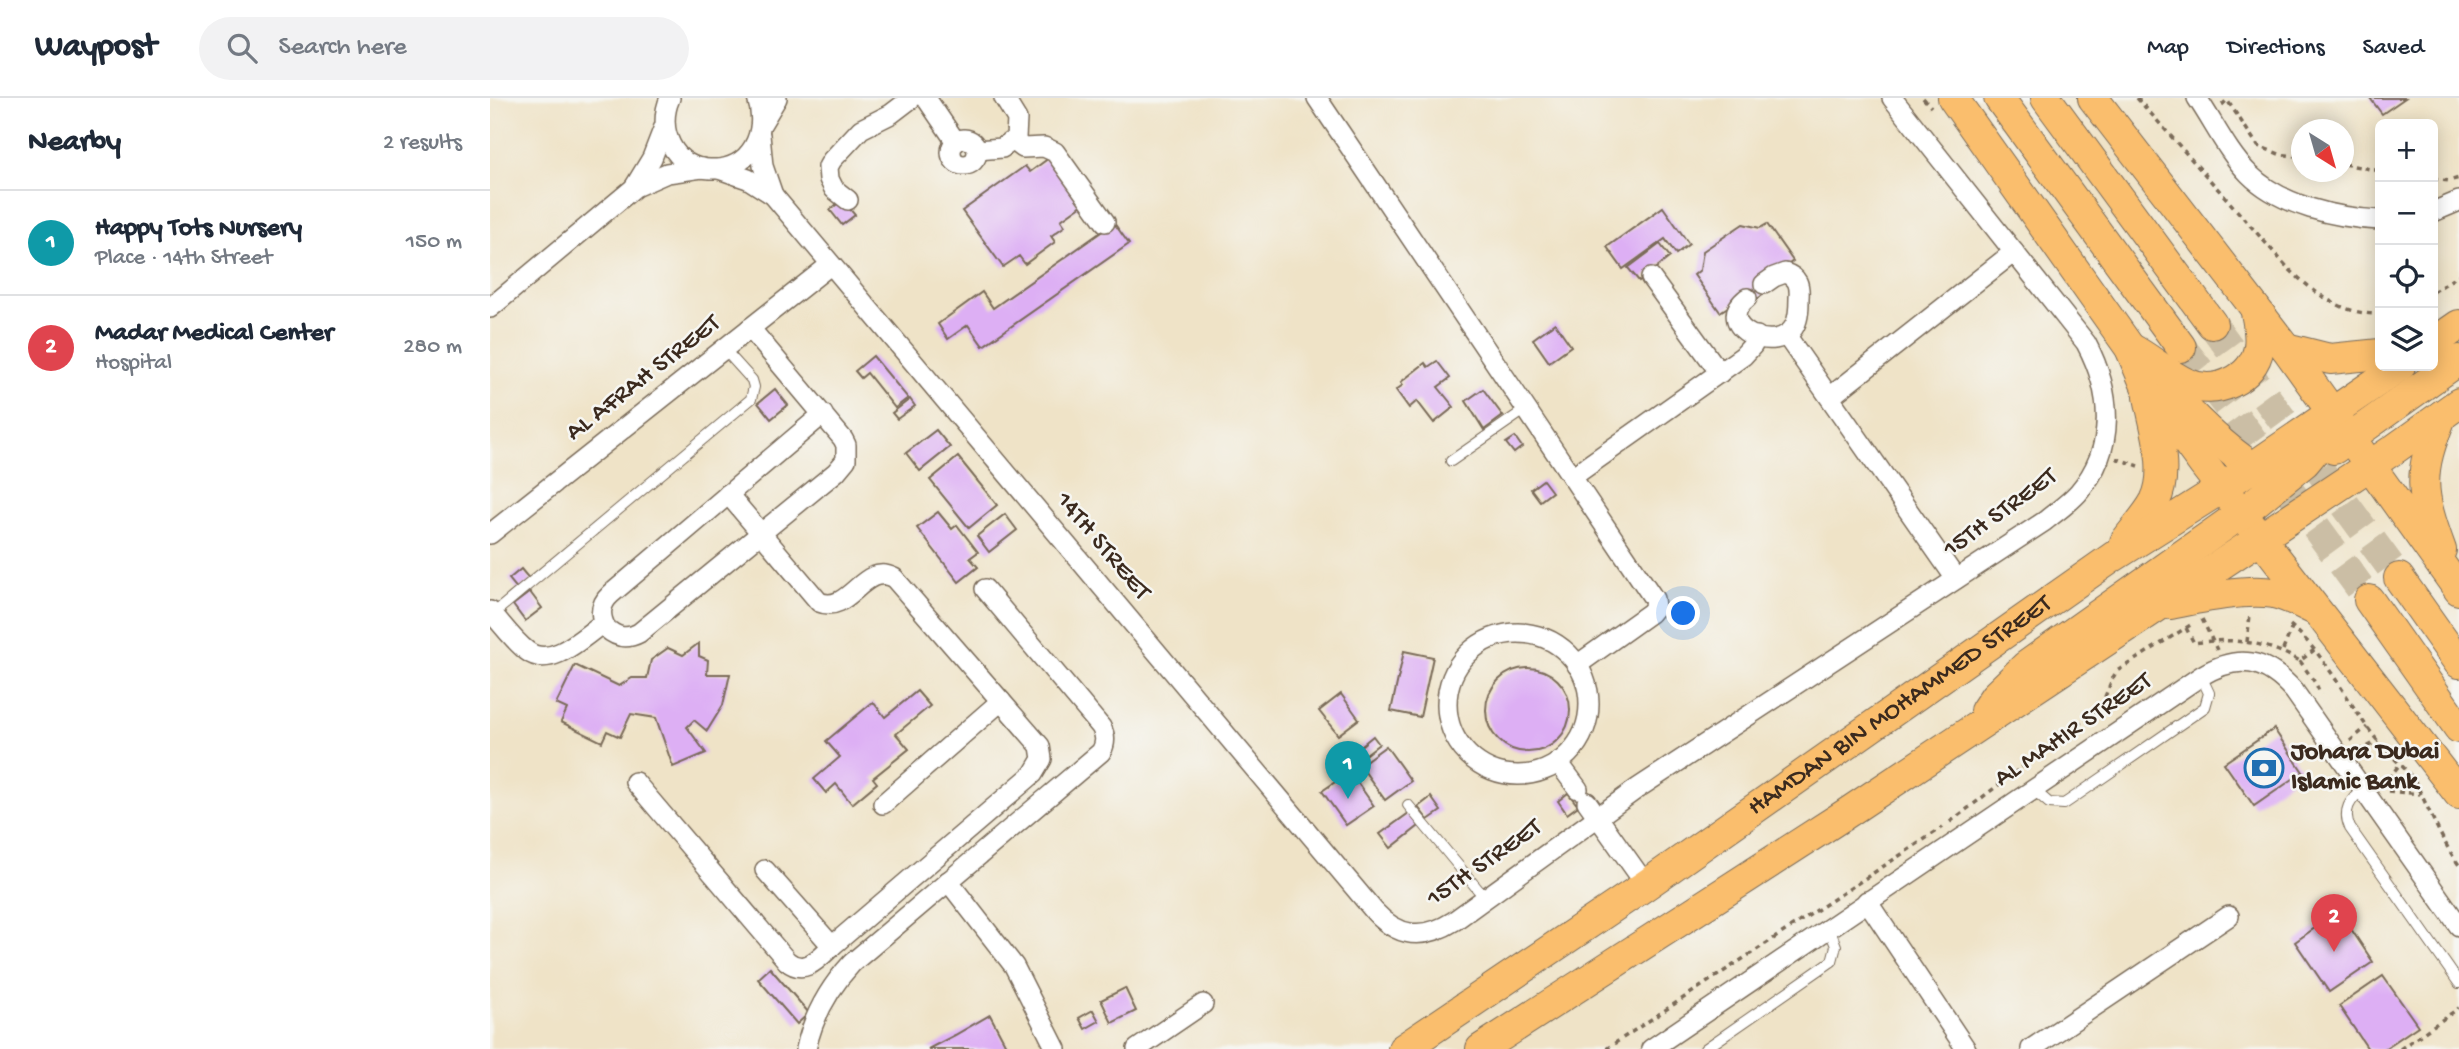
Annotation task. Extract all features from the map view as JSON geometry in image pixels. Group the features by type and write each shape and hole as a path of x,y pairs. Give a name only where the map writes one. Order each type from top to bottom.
{"main road":[{"path":"1954,98 2130,348 2200,424 2252,467 2284,484 2301,487 2325,484 2369,465"},
{"path":"1998,98 2181,347"},
{"path":"2046,98 2212,324"},
{"path":"2093,98 2286,348 2456,585"},
{"path":"2130,348 2186,383 2199,387 2225,385 2237,379 2256,360 2260,334 2255,307"},
{"path":"2438,340 2459,325"},
{"path":"2113,557 2155,502 2159,490 2160,457 2146,386 2130,348"},
{"path":"2286,348 2330,359 2375,354"},
{"path":"1976,727 1995,696 2026,666 2459,360"},
{"name":"HAMDAN BIN MOHAMMED STREET","path":"1403,1049 1646,885 2113,557 2222,488 2393,371"},
{"path":"2146,386 2261,537 2304,619"},
{"path":"2450,409 2428,448 2424,480 2431,522 2456,585"},
{"name":"HAMDAN BIN MOHAMMED STREET","path":"1481,1049 1844,815 2450,409"},
{"path":"2261,537 2264,519 2284,484 2325,438 2331,413"},
{"path":"2399,578 2459,663"},
{"path":"2156,607 2210,596 2271,593 2304,619 2459,794"},
{"path":"2369,600 2459,728"}],"street":[{"path":"669,98 664,127 669,141 688,163 710,169"},
{"name":"14TH STREET","path":"757,98 761,110 762,166 773,195"},
{"path":"490,308 635,187 667,173 732,166 744,158 754,148 777,98"},
{"path":"848,200 831,185 827,174 832,160 861,129 891,114 912,98"},
{"path":"926,98 956,142 952,147 953,159 962,166 974,162 977,150 1002,148 1014,141 1017,119 1004,98"},
{"path":"1317,98 1655,603 1650,613 1577,665"},
{"name":"15TH STREET","path":"1396,929 1410,934 1425,934 1441,929 1485,898 1587,803 1678,761 2045,521 2077,494 2093,470 2103,445 2107,401 2100,372 2086,343 1892,98"},
{"path":"2197,98 2249,174 2268,189 2294,202 2324,211 2375,219"},
{"path":"635,187 652,158 664,127"},
{"path":"1014,141 1023,148 1044,147 1055,152 1105,222"},
{"name":"14TH STREET","path":"710,169 748,179 773,195 1375,912 1384,922 1396,929"},
{"path":"2438,210 2459,201"},
{"path":"1830,397 2014,252"},
{"name":"AL AFRAH STREET","path":"490,534 830,265"},
{"path":"1747,298 1738,307 1737,320 1745,332 1773,339 1786,335 1797,321 1799,283 1785,273 1764,284"},
{"path":"1651,278 1720,373"},
{"path":"750,328 823,414 843,439 846,445 846,460 836,472 639,634 618,637 606,628 602,605 611,594 823,414"},
{"path":"1786,335 1956,579"},
{"path":"1572,477 1720,373 1748,351 1757,336"},
{"path":"635,782 792,965 798,968 808,966 1038,770 1042,759 1040,746 894,578 884,574 874,575 840,602 824,604 815,599 728,495"},
{"path":"806,1049 820,1007 852,963 1101,752 1105,742 1101,727 985,589"},
{"path":"491,613 526,651 541,657 557,654 603,622"},
{"path":"1504,634 1532,634 1558,645 1577,665 1588,690 1587,717 1577,742 1558,762 1533,773 1519,775 1492,770 1479,763 1460,744 1453,732 1447,705 1448,691 1452,677 1468,654 1504,634"},
{"name":"AL MAHIR STREET","path":"1651,1049 2201,676 2224,664 2247,662 2261,665 2274,672 2294,691 2459,926"},
{"path":"883,804 1001,701"},
{"path":"1558,762 1646,885"},
{"path":"765,870 832,946"},
{"path":"948,881 1014,967 1056,1049"},
{"path":"1867,901 1966,1049"},
{"path":"2031,1049 2229,916"},
{"path":"1138,1049 1203,1004"}],"lane":[{"path":"491,613 751,399 754,393 752,380 724,349"},
{"path":"1451,461 1526,409"},
{"path":"2034,790 2049,803 2064,804 2070,800 2205,707 2209,694 2201,676"},
{"path":"2363,789 2349,803 2346,812 2350,828 2459,983"},
{"path":"1408,805 1485,898"},
{"path":"1705,1049 1832,961 1836,946 1829,927"}],"path":[{"path":"2137,98 2288,268 2313,292 2354,312 2375,314"},
{"path":"2209,116 2227,100 2258,146 2291,156"},
{"path":"2354,166 2375,170"},
{"path":"2438,180 2449,181 2459,178"},
{"path":"2438,289 2459,275"},
{"path":"2247,662 2251,608"},
{"path":"2201,618 2224,664"},
{"path":"2274,672 2304,619"},
{"path":"2347,743 2367,727"},
{"path":"2354,752 2364,751 2378,741"},
{"path":"2401,763 2382,786 2389,792 2420,794"},
{"path":"2400,1049 2459,1008"}],"building":[{"path":"2370,98 2405,98 2382,114"},
{"path":"1049,158 1082,205 1061,220 1065,226 1051,236 1055,242 1025,264 1019,256 1003,267 962,211 1025,166 1030,172"},
{"path":"842,200 855,215 842,225 830,210"},
{"path":"1663,207 1689,244 1676,254 1665,239 1623,269 1607,247"},
{"path":"1114,223 1129,244 983,346 968,325 948,339 938,324 982,292 993,308"},
{"path":"1743,224 1760,228 1767,224 1793,261 1763,283 1768,291 1752,303 1745,296 1720,312 1694,275 1700,270 1703,251"},
{"path":"1660,244 1670,257 1639,281 1628,268"},
{"path":"1555,323 1571,346 1549,362 1533,339"},
{"path":"873,356 908,398 895,408 867,373 861,378 855,371"},
{"path":"1437,361 1450,378 1438,387 1454,407 1434,423 1417,401 1409,408 1396,390 1403,385 1401,382 1425,363 1428,367"},
{"path":"775,389 788,405 771,419 758,403"},
{"path":"1483,389 1503,416 1484,430 1466,401"},
{"path":"910,399 915,406 897,419 892,413"},
{"path":"936,430 950,447 920,471 906,453"},
{"path":"1515,437 1522,447 1514,453 1506,443"},
{"path":"958,457 997,505 969,528 930,480"},
{"path":"1543,480 1552,492 1540,501 1531,489"},
{"path":"938,512 952,529 957,525 978,552 970,558 978,567 959,582 917,528"},
{"path":"1005,514 1017,530 989,552 977,536"},
{"path":"521,569 531,581 518,590 509,579"},
{"path":"530,592 542,608 525,621 513,605"},
{"path":"699,643 699,656 708,660 707,674 730,674 723,705 707,731 694,720 687,727 706,753 673,767 656,718 631,714 620,737 607,731 602,742 561,722 567,709 556,704 575,665 619,686 632,678 647,678 651,660 668,648 683,655"},
{"path":"1404,651 1433,657 1420,717 1391,711"},
{"path":"1528,668 1551,675 1563,687 1570,710 1563,733 1551,745 1528,752 1505,745 1493,733 1486,710 1493,687 1505,675"},
{"path":"917,691 930,706 896,734 909,749 873,778 877,783 852,804 836,784 826,793 814,779 840,757 826,741 873,702 885,717"},
{"path":"1341,694 1359,719 1338,735 1319,711"},
{"name":"Johara Dubai Islamic Bank","path":"2274,729 2303,772 2254,806 2224,763"},
{"path":"1373,736 1379,744 1357,761 1351,754"},
{"path":"1386,746 1411,781 1385,800 1360,765"},
{"path":"1350,772 1374,806 1346,825 1322,791"},
{"path":"1568,793 1578,806 1567,814 1558,801"},
{"path":"1431,797 1441,811 1428,820 1418,807"},
{"path":"1409,813 1419,826 1391,848 1380,834"},
{"path":"2339,911 2373,962 2329,992 2295,942"},
{"path":"770,968 809,1013 797,1024 758,979"},
{"path":"2383,976 2418,1026 2384,1049 2368,1049 2339,1006"},
{"path":"1125,988 1136,1011 1112,1023 1101,1000"},
{"path":"1093,1010 1099,1021 1085,1029 1079,1018"},
{"path":"990,1015 1008,1049 928,1049 955,1035"}],"tunnel":[{"path":"2212,324 2399,578"},
{"path":"2181,347 2226,404 2369,600"}],"place":[{"name":"Johara Dubai Islamic Bank","path":"2264,768"},
{"name":"Happy Tots Nursery","path":"1348,799"},
{"name":"Madar Medical Center","path":"2334,952"}]}
